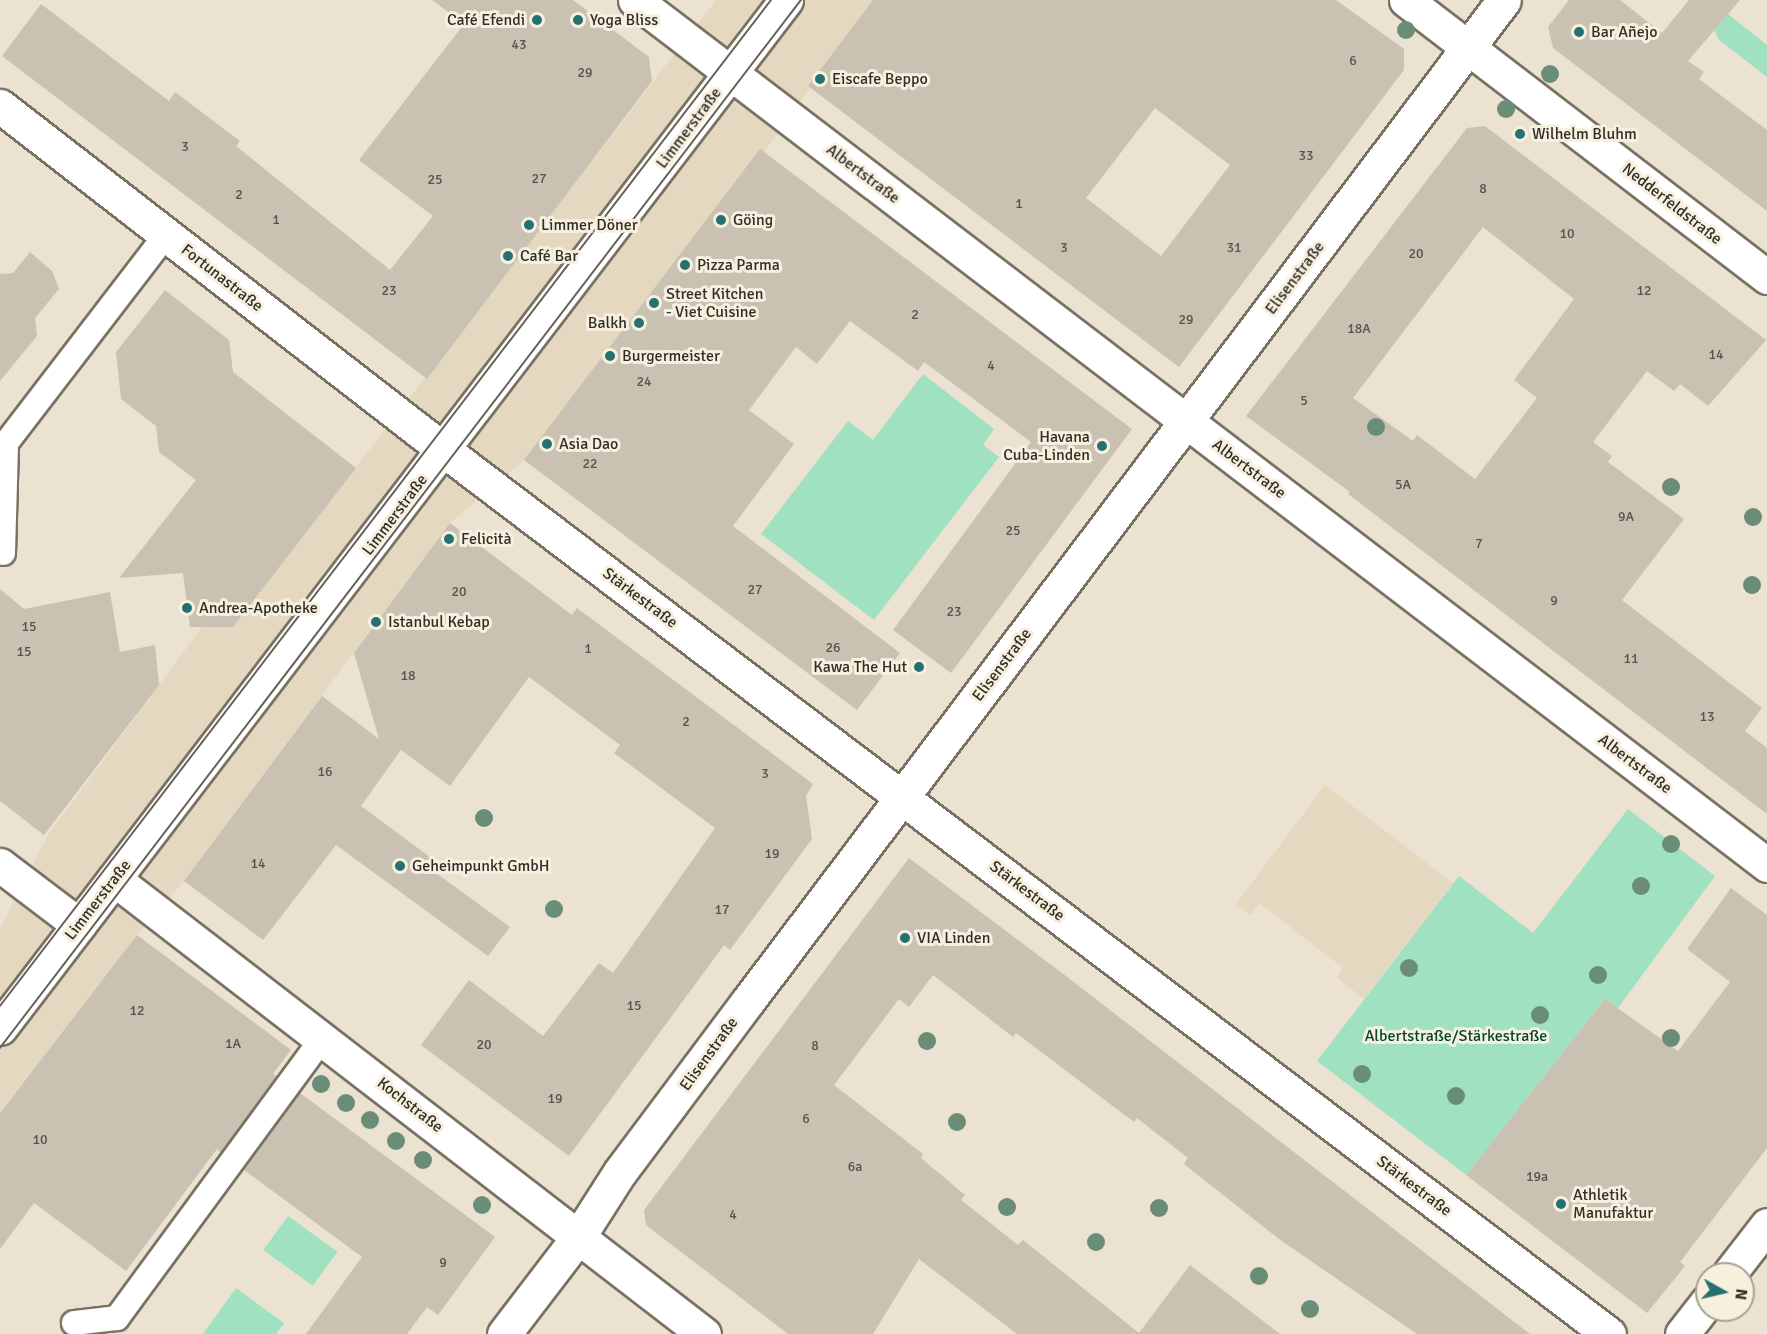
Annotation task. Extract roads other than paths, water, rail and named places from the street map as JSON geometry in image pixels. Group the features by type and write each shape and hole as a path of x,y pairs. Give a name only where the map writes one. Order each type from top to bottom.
{"street":[{"name":"Albertstraße","path":"635,0 1767,865"},
{"name":"Limmerstraße","path":"0,1028 786,0"},
{"name":"Nedderfeldstraße","path":"1406,0 1767,278"},
{"name":"Elisenstraße","path":"504,1334 579,1236 620,1172 902,796 1188,423 1504,0"},
{"name":"Fortunastraße","path":"0,106 444,450"},
{"name":"Stärkestraße","path":"444,450 1609,1334"},
{"path":"0,865 79,925"},
{"name":"Kochstraße","path":"114,879 704,1334"},
{"path":"1738,1262 1767,1225"},
{"path":"1682,1334 1695,1317"}],"lane":[{"path":"3,553 3,449 166,235"},
{"path":"74,1323 117,1318 323,1038"}],"tram line":[{"path":"0,1006 771,0"},
{"path":"0,1048 801,0"}],"place":[{"name":"Café Efendi","path":"537,20"},
{"name":"Yoga Bliss","path":"578,20"},
{"name":"Bar Añejo","path":"1579,32"},
{"name":"Eiscafe Beppo","path":"820,79"},
{"name":"Wilhelm Bluhm","path":"1520,134"},
{"name":"Göing","path":"721,220"},
{"name":"Limmer Döner","path":"529,225"},
{"name":"Café Bar","path":"508,256"},
{"name":"Pizza Parma","path":"685,265"},
{"name":"Street Kitchen - Viet Cuisine","path":"654,303"},
{"name":"Balkh","path":"639,323"},
{"name":"Burgermeister","path":"610,356"},
{"name":"Asia Dao","path":"547,444"},
{"name":"Havana Cuba-Linden","path":"1102,446"},
{"name":"Felicità","path":"449,539"},
{"name":"Andrea-Apotheke","path":"187,608"},
{"name":"Istanbul Kebap","path":"376,622"},
{"name":"Kawa The Hut","path":"919,667"},
{"name":"Geheimpunkt GmbH","path":"400,866"},
{"name":"VIA Linden","path":"905,938"},
{"name":"Athletik Manufaktur","path":"1561,1204"}],"park label":[{"name":"Albertstraße/Stärkestraße","path":"1456,1036"}]}
